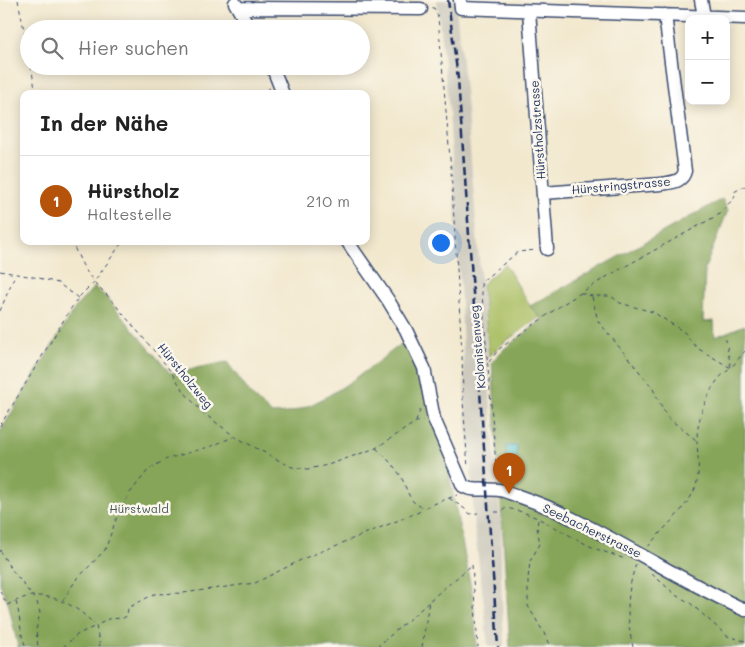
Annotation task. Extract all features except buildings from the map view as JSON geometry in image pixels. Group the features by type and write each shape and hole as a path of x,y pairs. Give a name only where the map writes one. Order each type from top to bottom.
{"street":[{"path":"701,0 704,15"},
{"path":"236,4 421,8"},
{"path":"236,4 245,20"},
{"path":"461,4 529,11 685,16"},
{"name":"Hürstholzstrasse","path":"529,11 547,249"},
{"name":"Hürstringstrasse","path":"543,193 661,184 679,181 683,178 685,171 665,15"},
{"path":"730,17 745,18"},
{"path":"276,75 281,90"},
{"path":"350,245 406,330 424,368 434,419 463,486 469,490"},
{"name":"Seebacherstrasse","path":"469,490 490,488 504,491 554,510 639,559 745,610"}],"path":[{"path":"18,0 22,20"},
{"path":"421,8 434,8 438,17 451,160 468,470 458,475"},
{"path":"33,75 35,90"},
{"path":"489,362 498,349 581,293 718,215 734,197 734,192 745,186"},
{"name":"Hürstholzweg","path":"73,245 84,268 94,282 160,358 202,412 234,436 292,467 308,469 328,465 376,448 416,422 434,419"},
{"path":"0,426 78,298 94,282 119,245"},
{"name":"Kolonistenweg","path":"501,480 496,465 481,282 518,252 547,249"},
{"path":"0,272 58,283 78,298"},
{"path":"0,311 15,274"},
{"path":"581,293 592,296 611,296 620,303 653,312 684,332 697,348 731,368"},
{"path":"592,296 598,321 652,387 667,416 697,441"},
{"path":"725,336 731,368"},
{"path":"633,647 628,628 627,600 639,559 654,538 686,503 696,486 699,464 697,441 700,421 717,381 745,351"},
{"path":"62,600 76,580 105,550 118,514 149,469 168,459 212,446 234,436"},
{"path":"376,448 400,474 414,503 422,507 469,490"},
{"path":"448,498 465,508 470,514 478,513"},
{"path":"63,647 78,634 108,619 123,618 126,616 128,608 154,594 183,594 254,583 305,558 419,512 422,507"},
{"path":"495,512 502,512 506,508 519,511 555,525 589,546 639,559"},
{"path":"538,519 537,527 540,544 530,561 528,606 550,647"},
{"path":"0,550 9,566 37,602 40,613 36,630 38,647"},
{"path":"377,647 472,565 478,647"},
{"path":"650,572 676,596 689,602 727,636 745,641"},
{"path":"0,591 6,605 32,596 62,600 74,607 96,626 100,647"},
{"path":"16,601 20,615 21,637 26,647"},
{"path":"422,647 429,602"}],"shaded area":[{"path":"437,0 455,0 466,99 497,482 484,486 472,483 465,403 461,300 449,111"},
{"path":"476,494 498,494 501,528 504,647 488,647 473,517 473,496"}],"green space":[{"path":"722,199 728,210 705,268 703,322 714,321 715,337 745,325 745,647 510,647 492,362 504,349 542,320 530,306"},
{"path":"505,264 530,306 540,317 502,344 489,357 482,284"},
{"name":"Hürstwald","path":"94,287 105,296 170,373 227,362 252,396 272,414 291,412 306,407 337,391 408,339 452,471 449,474 473,598 477,647 18,647 8,602 0,584 0,432 75,308"}],"water":[{"path":"506,446 517,446 515,477 507,475"}],"railway":[{"path":"448,0 458,79 498,647"}],"place":[{"name":"Hürstholz","path":"509,494"}]}
